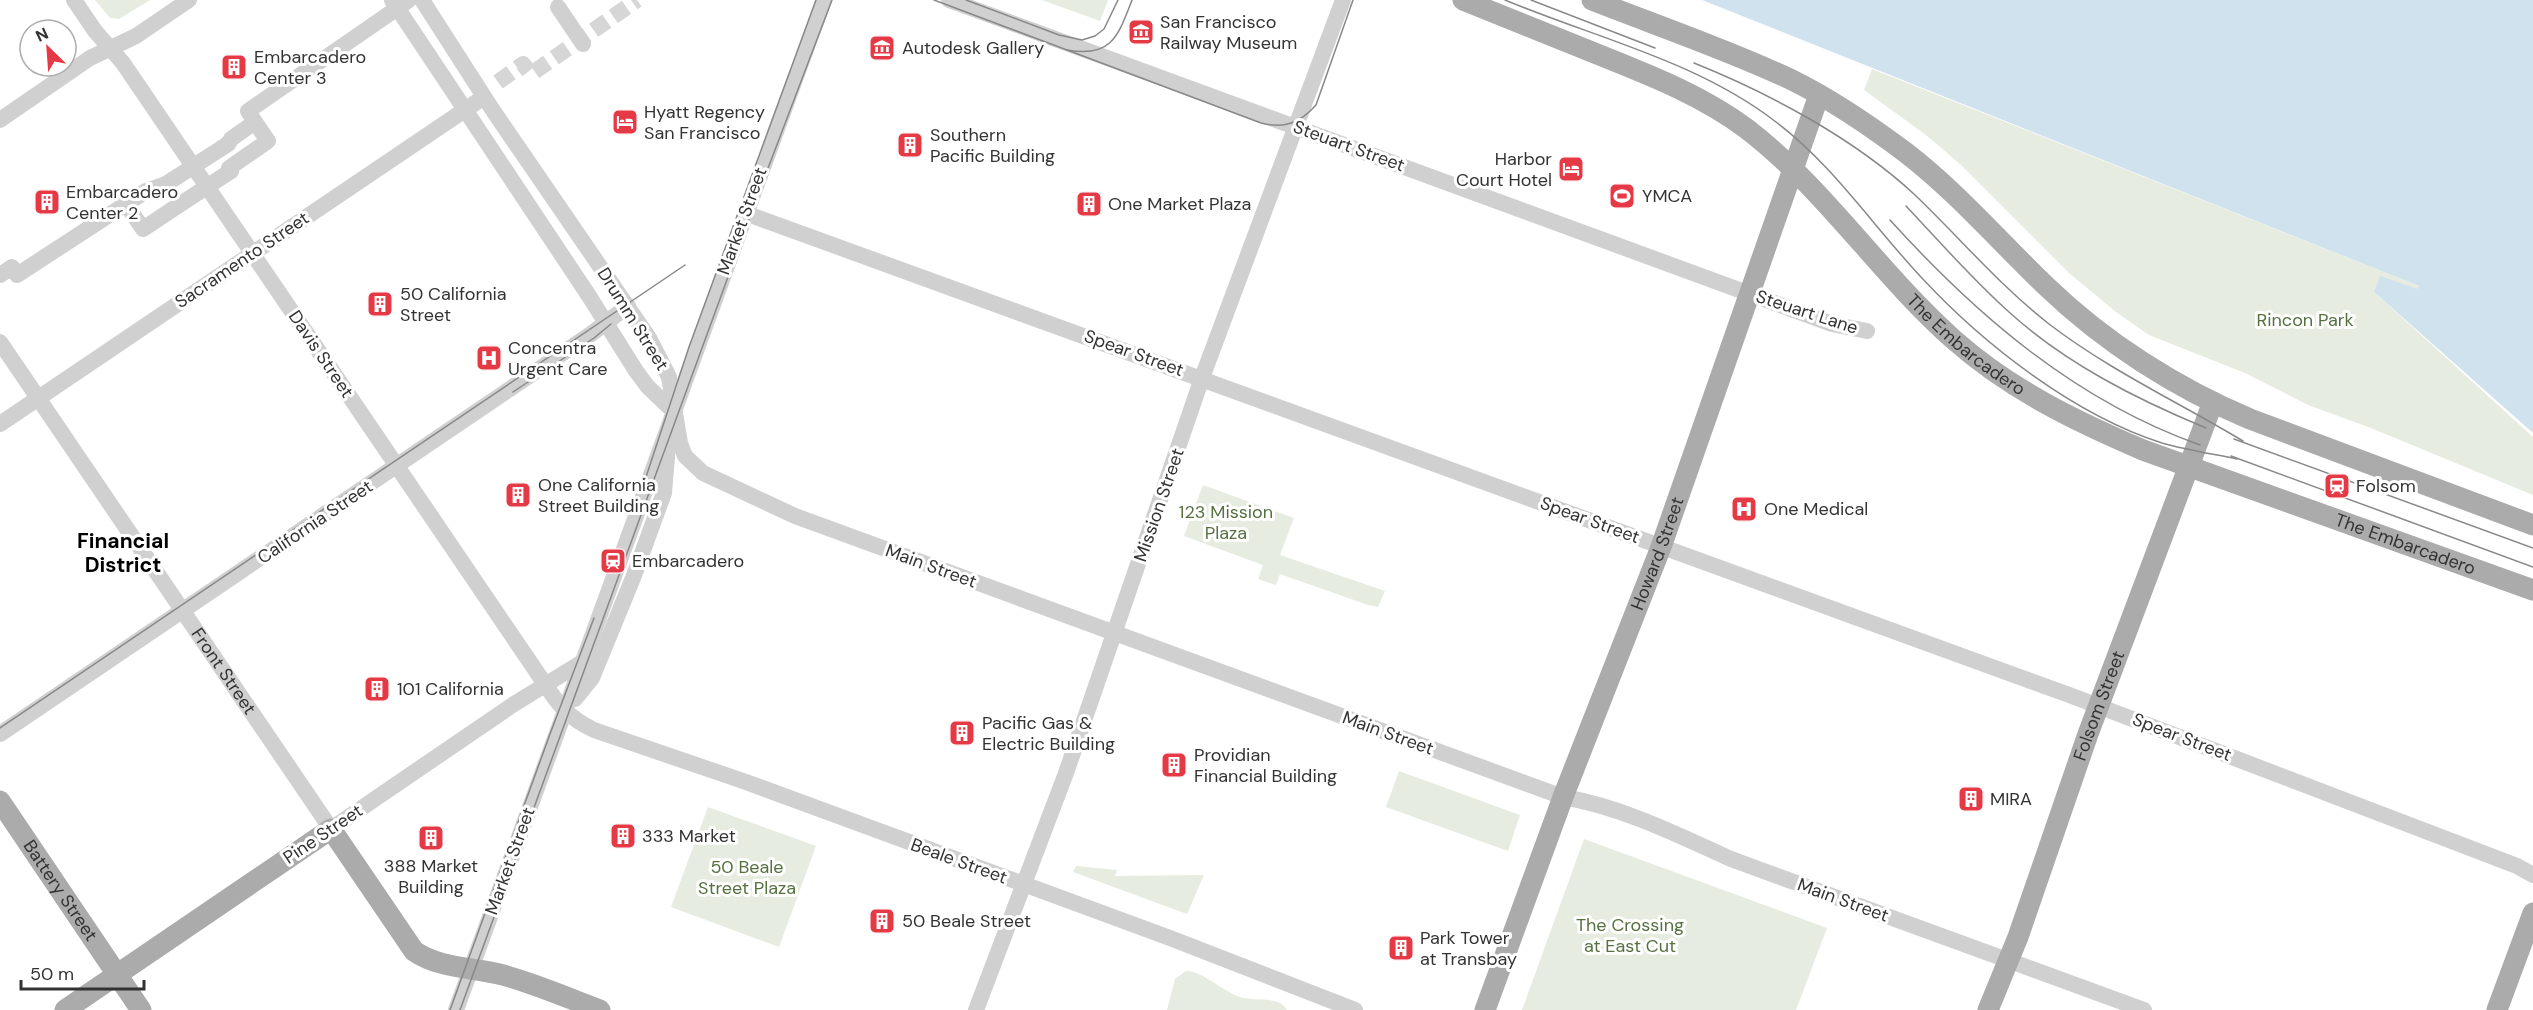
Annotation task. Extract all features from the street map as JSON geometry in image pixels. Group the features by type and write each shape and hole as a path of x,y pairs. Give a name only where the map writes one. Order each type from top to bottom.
{"main road":[{"name":"The Embarcadero","path":"1463,0 1651,75 1692,95 1745,128 1794,168 1902,289 1953,339 1991,369 2050,408 2143,450 2533,590"},
{"path":"1592,0 1790,80 1876,131 1937,179 2047,288 2090,324 2150,367 2213,402 2250,419 2533,525"},
{"name":"Howard Street","path":"1485,1010 1563,797 1661,546 1818,95"},
{"name":"Folsom Street","path":"1988,1010 2213,402"},
{"name":"Battery Street","path":"0,801 141,1010"},
{"name":"Front Street","path":"331,829 414,951 431,960 503,975 600,1010"},
{"name":"Pine Street","path":"65,1010 331,829"},
{"path":"2497,1010 2533,913"}],"street":[{"name":"Davis Street","path":"74,0 95,31 123,63 565,712"},
{"path":"0,120 90,58 136,36 189,0"},
{"name":"Drumm Street","path":"392,0 648,387 674,409"},
{"path":"126,204 143,229 231,171 229,168 268,141 248,111 409,0"},
{"name":"Drumm Street","path":"422,0 484,97 649,338 669,377 674,409"},
{"name":"Market Street","path":"456,1010 824,0"},
{"name":"Steuart Street","path":"949,0 1748,293"},
{"name":"Mission Street","path":"976,1010 1116,632 1202,378 1298,127 1343,0"},
{"path":"556,3 583,44"},
{"name":"Sacramento Street","path":"0,424 484,97"},
{"path":"4,272 12,267 17,275 146,191 165,184 228,144 231,139 255,122"},
{"name":"Spear Street","path":"745,213 2099,706 2533,874"},
{"name":"Steuart Lane","path":"1748,293 1832,324 1867,331"},
{"name":"California Street","path":"0,734 397,466 628,306"},
{"name":"Front Street","path":"0,342 331,829"},
{"name":"Market Street","path":"565,712 592,678 633,578 664,493 674,409"},
{"name":"Main Street","path":"674,409 680,443 685,456 703,473 795,516 1563,797 1589,802 1653,825 1731,859 2144,1010"},
{"name":"Pine Street","path":"331,829 514,704 584,661"},
{"name":"Beale Street","path":"565,712 575,721 594,730 746,782 1024,884 1208,952 1354,1010"}],"green space":[{"path":"95,0 150,0 119,19 110,18"},
{"path":"1042,0 1108,0 1100,21"},
{"name":"Rincon Park","path":"1872,69 2419,286 2418,289 2374,292 2533,437 2533,495 2371,428 2308,405 2245,373 2149,335 2116,312 2069,273 1960,164 1926,135 1864,90"},
{"name":"123 Mission Plaza","path":"1203,485 1294,518 1280,555 1385,591 1378,607 1280,574 1276,585 1258,579 1263,565 1184,536"},
{"path":"1399,771 1520,815 1508,851 1386,807"},
{"name":"50 Beale Street Plaza","path":"708,807 816,846 779,947 671,907"},
{"name":"The Crossing at East Cut","path":"1584,839 1827,928 1796,1010 1522,1010"},
{"path":"1076,866 1117,870 1115,876 1204,875 1187,914 1073,872"},
{"path":"1186,971 1199,974 1240,997 1279,1002 1287,1010 1167,1010 1175,979"}],"water":[{"path":"1702,0 2533,0 2533,433 2374,292 2380,276 2417,289 2419,286"}],"tunnel":[{"path":"498,82 523,64 531,74 637,0"}],"tram line":[{"path":"642,489 689,347 816,0"},
{"path":"460,1010 762,184 832,0"},
{"path":"934,0 1067,50 1082,52 1094,51 1111,42 1132,0"},
{"path":"966,0 1059,35 1082,40 1095,36 1104,29 1118,0"},
{"path":"1067,50 1261,123 1284,125 1298,120 1316,105 1353,0"},
{"path":"1505,0 1645,52 1713,83 1745,101 1776,122 1816,157 1921,277 1972,327 2032,375 2063,396 2129,431 2162,443 2237,459"},
{"path":"1531,0 1655,48"},
{"path":"1694,63 1781,103 1866,155 1915,195 1996,277 2049,324 2095,356 2243,441"},
{"path":"1906,206 1995,299 2054,348 2128,392 2206,428"},
{"path":"1890,220 1958,289 2031,352 2070,380 2111,405 2155,427 2200,445"},
{"path":"0,728 685,265"},
{"path":"513,392 594,338 611,324"},
{"path":"2234,439 2533,548"},
{"path":"2231,456 2533,567"},
{"path":"450,1010 594,618"}],"place":[{"name":"San Francisco Railway Museum","path":"1141,32"},
{"name":"Autodesk Gallery","path":"882,48"},
{"name":"Embarcadero Center 3","path":"234,67"},
{"name":"Hyatt Regency San Francisco","path":"625,122"},
{"name":"Southern Pacific Building","path":"910,145"},
{"name":"Harbor Court Hotel","path":"1571,169"},
{"name":"YMCA","path":"1622,196"},
{"name":"Embarcadero Center 2","path":"47,202"},
{"name":"One Market Plaza","path":"1089,204"},
{"name":"50 California Street","path":"380,304"},
{"name":"Concentra Urgent Care","path":"489,358"},
{"name":"Folsom","path":"2337,486"},
{"name":"One California Street Building","path":"518,495"},
{"name":"One Medical","path":"1744,509"},
{"name":"Embarcadero","path":"613,561"},
{"name":"101 California","path":"377,689"},
{"name":"Pacific Gas & Electric Building","path":"962,733"},
{"name":"Providian Financial Building","path":"1174,765"},
{"name":"MIRA","path":"1971,799"},
{"name":"333 Market","path":"623,836"},
{"name":"388 Market Building","path":"431,838"},
{"name":"50 Beale Street","path":"882,921"},
{"name":"Park Tower at Transbay","path":"1401,948"}],"district":[{"name":"Financial District","path":"123,553"}]}
